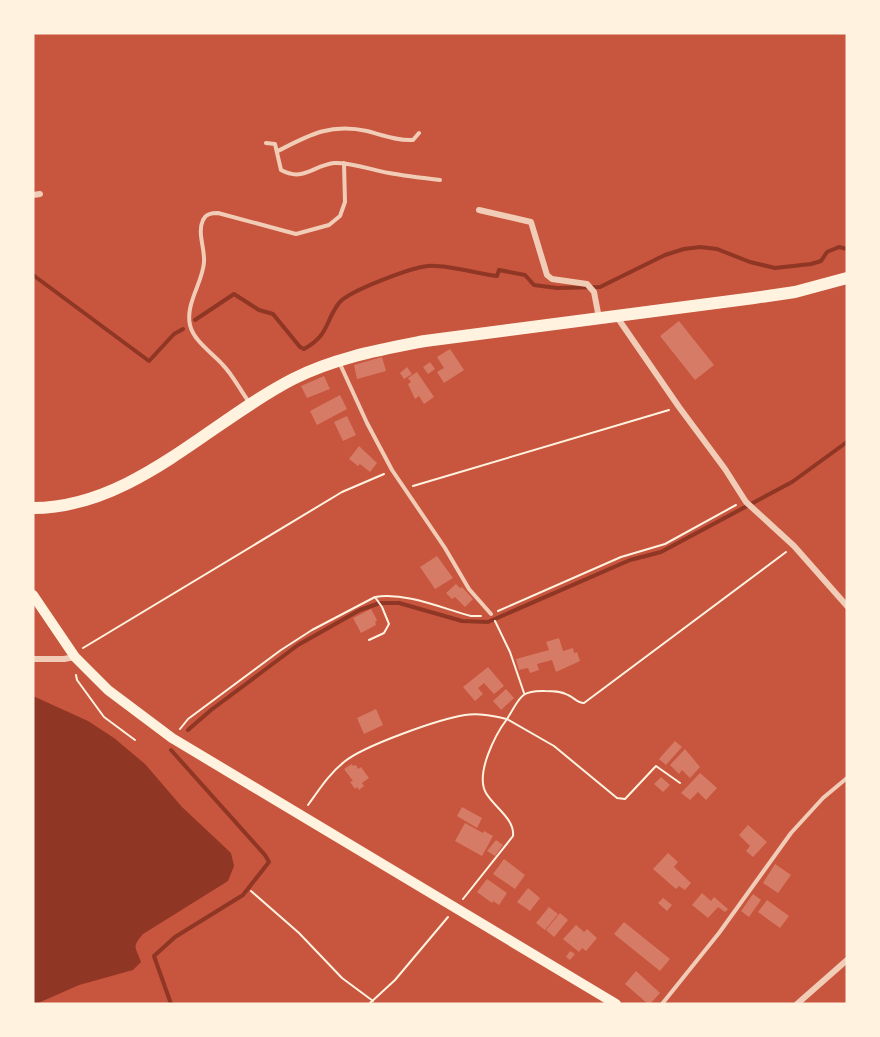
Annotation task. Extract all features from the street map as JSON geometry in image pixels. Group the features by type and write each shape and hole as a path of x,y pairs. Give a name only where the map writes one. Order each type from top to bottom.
{"main road":[{"path":"33,510 106,494 127,484 291,380 339,361 379,349 424,341 795,292 847,278"},
{"path":"33,595 75,657 108,690 172,738 456,907 611,1003"}],"street":[{"path":"479,210 531,222 547,274 552,279 587,284 594,292 599,319"},
{"path":"616,317 752,509 794,546 847,606"},
{"path":"33,658 75,657"},
{"path":"796,1004 847,960"}],"lane":[{"path":"278,151 312,133 328,129 363,130 405,141 413,140 419,133"},
{"path":"266,143 275,144 281,170 291,176 299,176 332,164 344,163 388,173 440,180"},
{"path":"250,405 223,364 204,346 190,327 189,313 204,263 204,246 200,231 203,219 208,214 218,213 296,234 329,225 340,216 345,202 344,163"},
{"path":"339,361 367,423 392,470 470,589 491,614"},
{"path":"662,1004 719,933 791,834 824,798 847,778"}],"path":[{"path":"404,489 679,407"},
{"path":"135,740 104,717 77,680 75,657 84,648 108,633 342,492 392,470"},
{"path":"172,738 189,719 281,650 312,630 375,597 386,595 401,597 471,616 491,614 621,557 665,544 746,501"},
{"path":"251,891 371,1003 395,980 513,836 514,831 510,823 486,793 482,781 487,759 499,730 524,693 530,690 559,692 570,695 578,703 584,703 794,546"},
{"path":"369,640 386,631 389,624 375,597"},
{"path":"495,622 510,652 524,693"},
{"path":"302,815 329,776 359,752 425,726 465,715 485,714 507,719 554,746 617,798 625,799 656,766 680,783"}],"shaded area":[{"path":"33,696 88,721 114,738 145,764 182,807 231,853 234,866 228,881 143,934 136,945 141,962 133,970 79,985 36,1004 33,1004"}],"building":[{"path":"679,321 714,365 695,380 660,336"},
{"path":"450,349 464,370 444,383 437,372 444,368 437,357"},
{"path":"382,357 386,371 357,379 354,365"},
{"path":"430,362 435,369 428,374 423,367"},
{"path":"407,367 412,374 404,379 400,373"},
{"path":"417,372 434,397 424,404 419,396 415,399 408,384 411,382 408,378"},
{"path":"324,376 330,389 307,398 301,386"},
{"path":"340,395 347,409 317,425 310,411"},
{"path":"347,416 356,435 343,441 334,422"},
{"path":"359,446 377,463 370,472 349,459"},
{"path":"437,556 453,578 435,589 420,567"},
{"path":"456,584 473,599 465,607 455,597 452,599 446,593"},
{"path":"371,609 377,620 376,625 361,633 353,618"},
{"path":"559,638 563,651 573,648 580,661 556,672 552,660 537,664 539,670 530,673 528,668 519,670 516,659 549,650 546,642"},
{"path":"488,667 504,686 494,694 484,683 478,688 483,694 475,701 463,687"},
{"path":"506,689 514,698 501,710 493,701"},
{"path":"376,709 383,725 364,734 357,718"},
{"path":"675,741 682,747 666,765 659,759"},
{"path":"685,749 700,767 690,778 682,770 679,774 670,765"},
{"path":"352,764 358,769 361,767 369,778 362,783 364,786 359,790 357,787 355,789 350,782 353,781 344,769"},
{"path":"700,773 717,788 706,800 698,792 690,800 681,793"},
{"path":"661,777 670,785 663,792 654,784"},
{"path":"462,807 482,818 477,828 457,816"},
{"path":"465,823 493,836 482,856 455,841"},
{"path":"748,825 767,842 753,857 746,851 750,846 739,835"},
{"path":"496,840 503,845 495,856 487,851"},
{"path":"668,853 678,862 674,867 691,883 685,890 679,886 676,889 653,869"},
{"path":"504,859 525,875 515,889 493,874"},
{"path":"775,864 791,875 778,893 763,883"},
{"path":"487,879 507,893 499,905 493,901 492,903 477,892"},
{"path":"528,888 540,898 530,911 517,902"},
{"path":"702,893 711,901 714,897 728,909 725,912 718,907 708,918 692,905"},
{"path":"753,894 761,900 749,917 741,911"},
{"path":"663,898 672,905 667,911 658,903"},
{"path":"767,900 789,916 780,928 758,912"},
{"path":"549,907 558,914 545,930 536,923"},
{"path":"560,913 568,920 554,937 546,930"},
{"path":"624,922 670,959 660,971 614,934"},
{"path":"576,925 584,932 587,929 597,938 586,951 582,948 579,952 563,939"},
{"path":"570,951 575,954 570,960 566,957"},
{"path":"636,971 660,993 650,1004 625,984"}],"waterway":[{"path":"195,320 234,294 259,310 273,314 304,349 323,333 334,310 345,298 381,280 420,267 443,266 497,276 499,270 525,275 534,285 557,288 600,287 665,255 684,249 700,247 717,249 750,262 775,268 811,264 821,261 827,252 839,247 847,249"},
{"path":"33,275 149,361 174,334 183,329"},
{"path":"188,730 298,645 360,610 380,603 399,603 462,621 488,622 630,560 661,552 792,482 847,442"},
{"path":"171,750 269,862 243,895 175,937 154,956 171,1004"}]}
